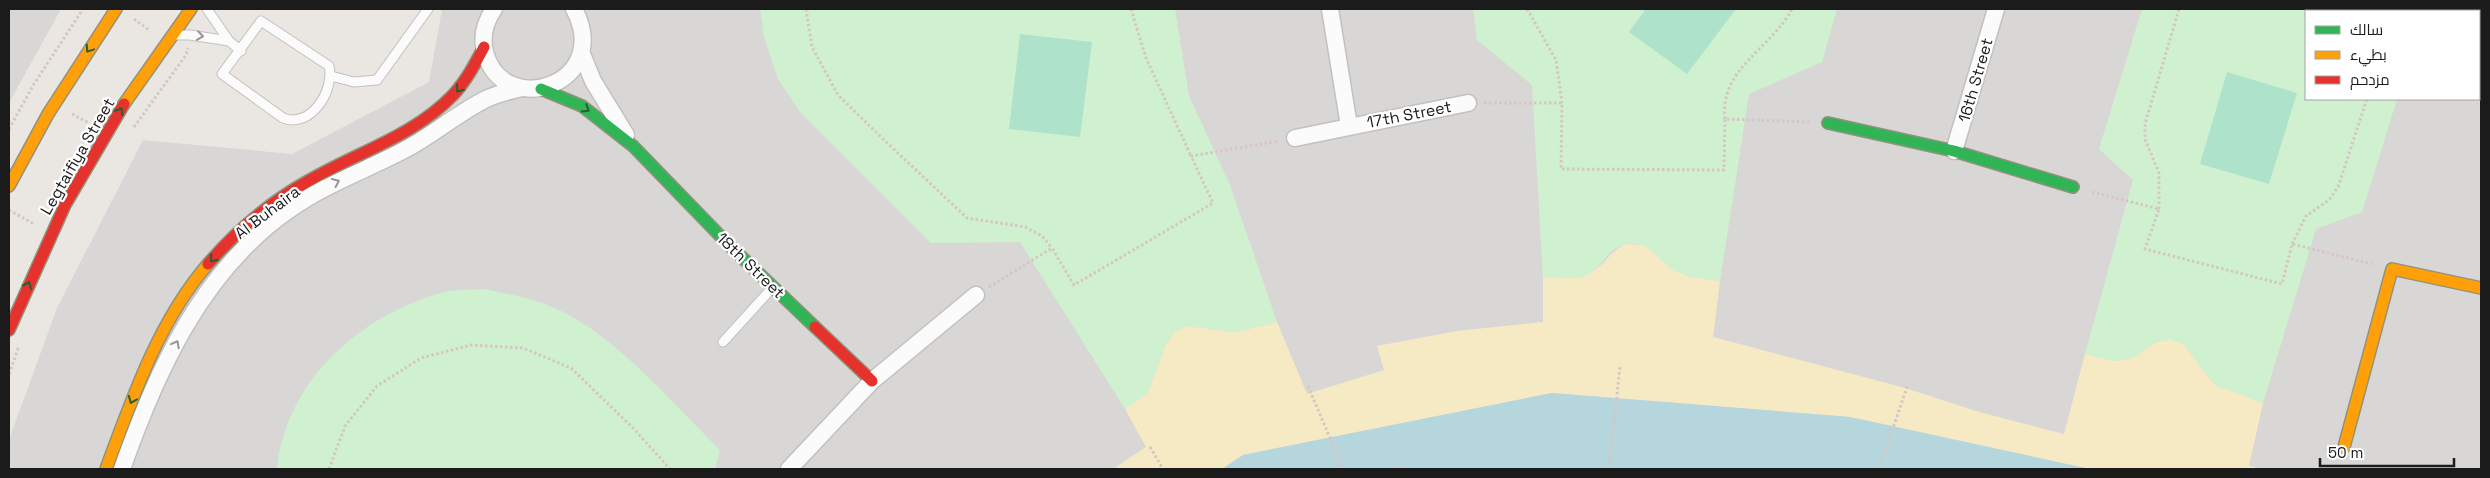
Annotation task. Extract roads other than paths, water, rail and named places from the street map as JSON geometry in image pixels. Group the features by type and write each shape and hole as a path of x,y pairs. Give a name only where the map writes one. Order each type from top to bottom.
{"street":[{"path":"9,186 54,104 116,9"},
{"name":"Legtaifiya Street","path":"9,330 52,234 86,167 168,39 190,9"},
{"name":"17th Street","path":"1330,9 1349,126"},
{"name":"16th Street","path":"1954,151 1996,9"},
{"path":"490,11 484,32 484,47 488,61 504,80 522,88 542,88 557,83 571,73 582,54 584,43 580,13"},
{"name":"Al Buhaira","path":"106,469 125,418 156,365 237,254 313,186 434,115 446,105 467,78 484,47"},
{"name":"18th Street","path":"582,54 593,81 633,146"},
{"name":"Al Buhaira","path":"313,186 408,148 488,98 522,88"},
{"name":"18th Street","path":"542,88 582,106 633,146 773,287 872,381"},
{"name":"17th Street","path":"1295,138 1468,103"},
{"path":"1828,123 1954,151 2073,187"},
{"path":"2344,447 2392,269 2481,288"},
{"path":"788,469 872,381 976,295"},
{"name":"Al Buhaira","path":"122,469 156,365"}],"lane":[{"path":"207,9 229,42 241,51"},
{"path":"331,76 354,82 377,80 428,9"},
{"path":"261,21 329,66 330,85 310,115 293,122 283,118 222,74 241,51 261,21"},
{"path":"168,39 190,34 229,42"},
{"path":"723,342 773,287"}],"water":[{"path":"1552,393 1850,417 2090,469 1222,469 1243,455"}]}
